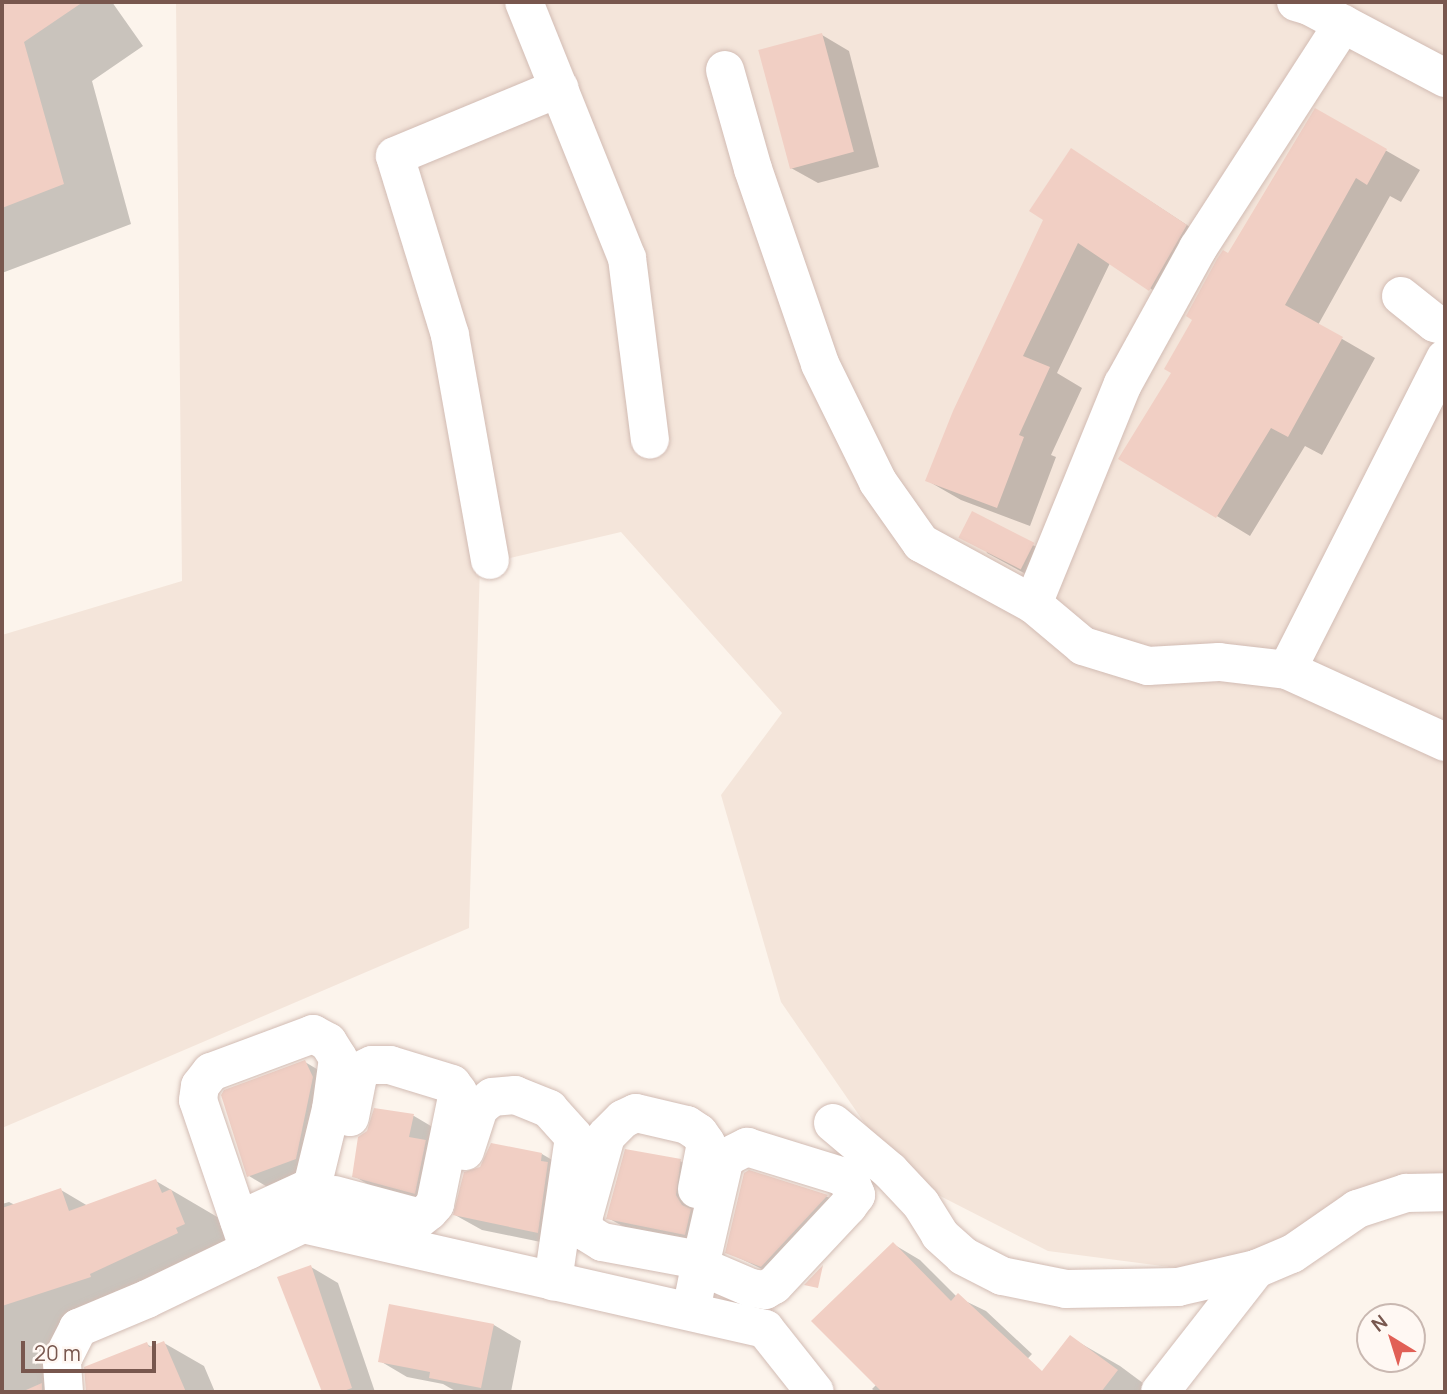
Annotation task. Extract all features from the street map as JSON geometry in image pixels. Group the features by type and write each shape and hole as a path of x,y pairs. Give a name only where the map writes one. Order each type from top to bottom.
{"street":[{"path":"524,2 627,258 650,440"},
{"path":"1296,2 1445,78"},
{"path":"1033,604 1123,384 1198,248 1343,24"},
{"path":"725,70 753,169 820,364 878,482 921,542 1033,604 1083,646 1148,666 1219,662 1287,670 1441,729"},
{"path":"491,560 450,335 396,156 559,88"},
{"path":"1401,296 1435,323 1445,326"},
{"path":"1287,670 1445,359"},
{"path":"244,1235 198,1100 200,1086 211,1072 313,1034 328,1042 338,1058 320,1209"},
{"path":"439,1255 471,1126 479,1108 492,1097 515,1095 549,1108 574,1137 553,1280"},
{"path":"833,1123 890,1171 921,1204 940,1235 963,1256 1002,1276 1066,1289 1178,1287 1256,1269 1292,1254 1357,1209 1406,1193 1445,1192"},
{"path":"64,1392 62,1360 78,1328 244,1235 320,1209 439,1255 765,1329 816,1392"},
{"path":"682,1310 692,1262"},
{"path":"1160,1392 1256,1269"}],"shaded area":[{"path":"176,2 1445,2 1445,1180 1200,1271 1048,1251 901,1176 781,1002 721,795 782,713 621,532 480,565 469,928 2,1128 2,635 182,581"}],"building":[{"path":"2,2 83,2 24,42 64,184 2,208"},
{"path":"822,33 854,152 790,169 758,50"},
{"path":"1315,108 1387,149 1367,185 1356,178 1285,305 1343,337 1288,437 1271,428 1216,518 1118,459 1171,373 1164,369 1192,320 1186,316 1217,259 1223,250 1228,253"},
{"path":"1071,148 1187,225 1149,291 1078,243 1023,356 1050,367 1019,435 1024,437 997,508 925,481 953,411 1043,220 1029,211"},
{"path":"972,511 1034,543 1021,570 958,538"},
{"path":"305,1060 313,1077 296,1159 247,1177 221,1095 224,1090"},
{"path":"374,1108 414,1114 409,1137 426,1140 415,1194 352,1177 358,1137 367,1131"},
{"path":"491,1143 542,1153 541,1161 548,1162 538,1233 453,1215 464,1172 480,1167"},
{"path":"625,1149 681,1159 676,1195 682,1205 691,1209 685,1235 606,1219"},
{"path":"749,1170 828,1195 761,1267 725,1253 744,1173"},
{"path":"156,1179 162,1193 171,1189 185,1224 176,1228 178,1233 90,1274 91,1277 2,1306 2,1208 61,1188 69,1211"},
{"path":"893,1242 951,1301 958,1293 1042,1371 1070,1335 1118,1370 1101,1392 882,1392 811,1321"},
{"path":"311,1265 352,1388 341,1392 322,1392 277,1277"},
{"path":"823,1265 818,1288 804,1285"},
{"path":"389,1304 494,1324 481,1388 429,1378 430,1372 378,1362"},
{"path":"164,1341 186,1392 86,1392 84,1367 147,1342 149,1347"},
{"path":"42,1383 42,1392 26,1392 26,1390"}]}
